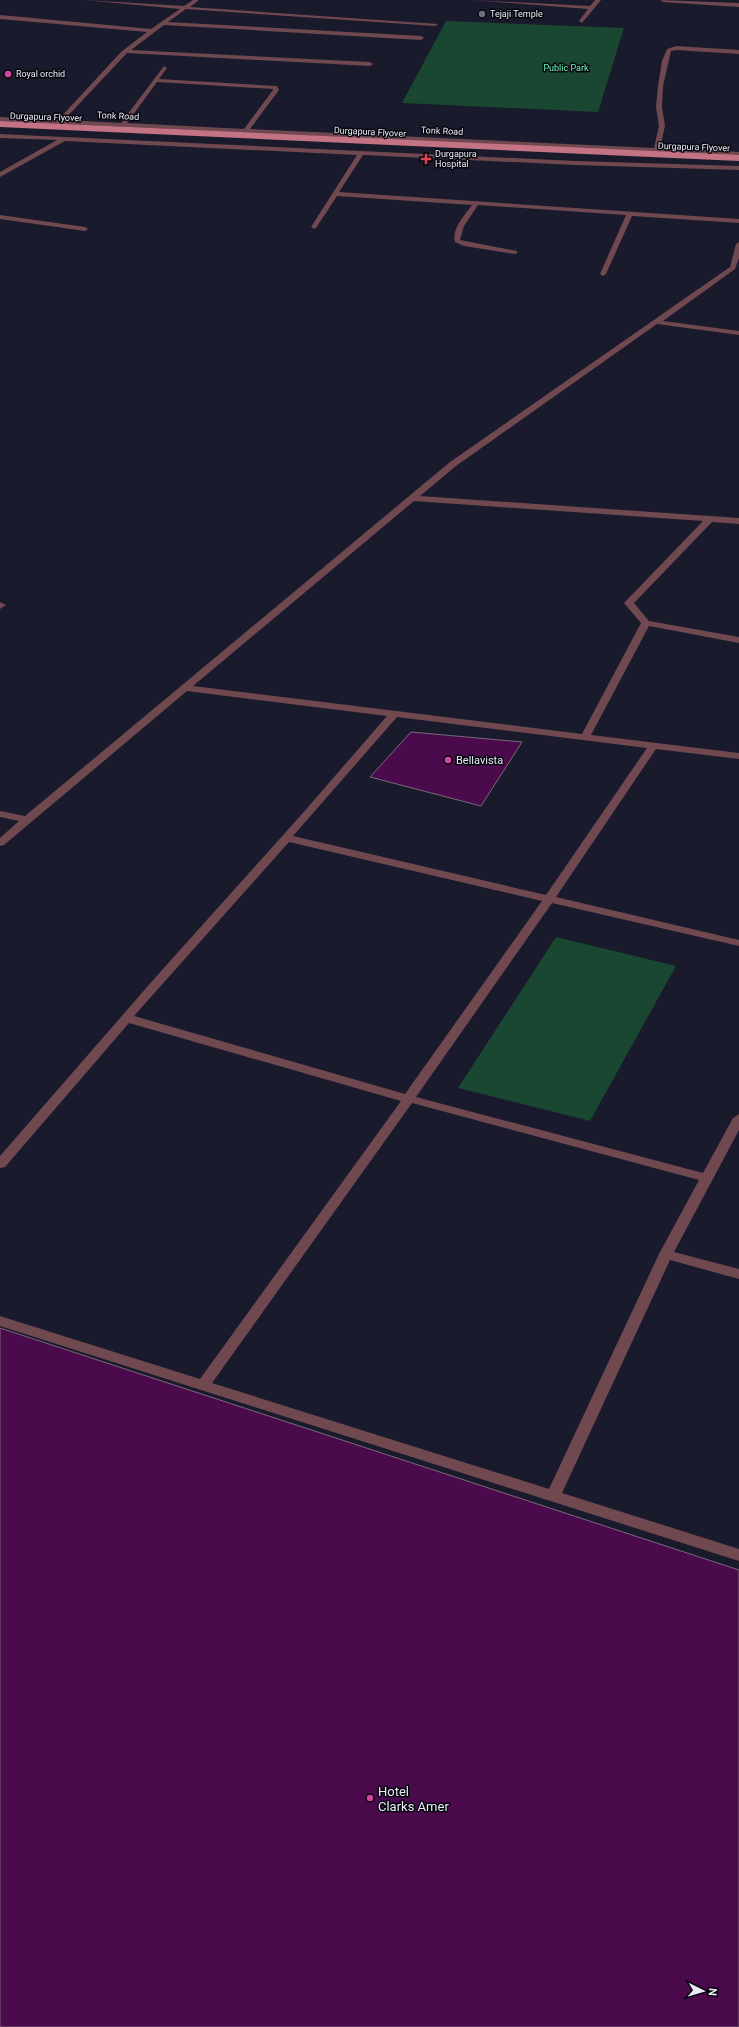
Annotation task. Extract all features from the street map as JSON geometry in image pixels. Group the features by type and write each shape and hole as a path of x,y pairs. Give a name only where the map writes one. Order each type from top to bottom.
{"main road":[{"name":"Durgapura Flyover","path":"0,124 739,158"},
{"name":"Durgapura Flyover","path":"0,132 739,165"}],"street":[{"path":"87,0 183,8 435,24"},
{"path":"59,122 127,51 151,31 196,0"},
{"path":"474,0 591,8"},
{"path":"582,21 598,0"},
{"path":"663,0 739,6"},
{"path":"0,17 151,31"},
{"path":"163,23 421,38"},
{"path":"657,150 663,124 659,109 659,93 664,76 665,57 670,50 676,48 739,52"},
{"path":"127,51 370,64"},
{"path":"123,125 164,68"},
{"path":"156,80 268,85 275,87 276,90 245,131"},
{"name":"Tonk Road","path":"0,119 739,154"},
{"path":"0,140 22,120"},
{"path":"3,136 739,168"},
{"path":"0,174 65,139"},
{"path":"314,227 337,194 362,152"},
{"path":"337,194 739,221"},
{"path":"476,204 461,227 457,236 457,241 464,244 515,252"},
{"path":"603,274 630,214"},
{"path":"0,217 85,229"},
{"path":"0,843 453,464 733,268 737,264 739,244"},
{"path":"656,322 739,333"},
{"path":"413,498 739,521"},
{"path":"710,519 629,603 646,623 739,640"},
{"path":"585,737 646,623"},
{"path":"185,688 739,756"},
{"path":"0,1164 126,1018 394,714"},
{"path":"204,1385 551,899 653,746"},
{"path":"0,814 28,820"},
{"path":"286,838 739,943"},
{"path":"126,1018 409,1099 707,1178"},
{"path":"553,1497 666,1254 739,1118"},
{"path":"666,1254 739,1274"},
{"path":"0,1321 739,1555"}],"green space":[{"name":"Public Park","path":"446,21 624,28 598,112 402,103"},
{"path":"556,937 676,966 590,1121 458,1088"}],"building":[{"name":"Bellavista","path":"411,732 522,742 481,806 370,777"},
{"name":"Hotel Clarks Amer","path":"0,1328 739,1570 739,2027 0,2027"}],"place":[{"name":"Tejaji Temple","path":"482,14"},
{"name":"Royal orchid","path":"8,74"},
{"name":"Durgapura Hospital","path":"426,159"},
{"name":"Bellavista","path":"448,760"},
{"name":"Hotel Clarks Amer","path":"370,1798"}]}
